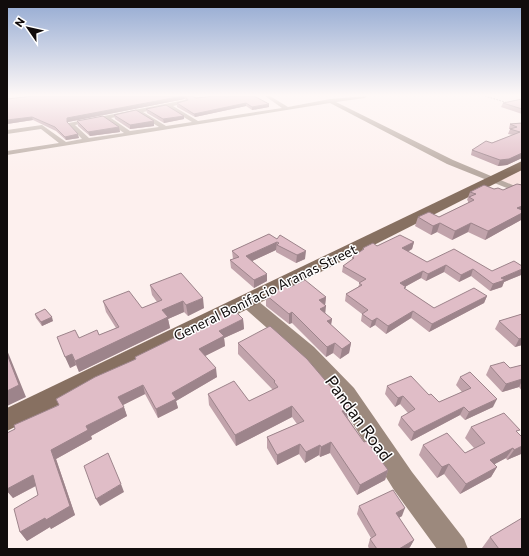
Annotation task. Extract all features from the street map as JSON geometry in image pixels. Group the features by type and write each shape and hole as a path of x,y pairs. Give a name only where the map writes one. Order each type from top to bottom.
{"main road":[{"name":"General Bonifacio Aranas Street","path":"7,420 522,165"}],"street":[{"path":"81,122 71,124 88,141"},
{"path":"112,122 130,134"},
{"path":"156,122 164,127"},
{"path":"7,153 88,141 196,122"},
{"path":"369,122 393,135 490,180 522,192"},
{"path":"7,132 42,127 65,144"},
{"name":"Pandan Road","path":"247,301 307,352 346,394 404,480 454,549"}],"shaded area":[{"path":"522,169 522,189 499,181"}],"building":[{"path":"43,122 67,122 78,134 65,137 55,127"},
{"path":"78,122 112,122 119,127 88,132"},
{"path":"125,122 148,122 130,125"},
{"path":"522,123 522,153 509,159 500,160 472,150 486,141 492,143 520,132 510,129 517,127 510,124"},
{"path":"517,184 522,185 522,206 517,208 522,210 522,213 488,231 471,223 455,231 440,223 433,226 418,217 429,212 439,217 474,200 469,197 476,194 470,192 484,185 494,189 498,188 503,190"},
{"path":"269,234 277,239 280,235 306,251 297,255 277,245 279,243 277,242 246,256 267,274 254,280 230,260 239,257 232,251"},
{"path":"400,235 414,242 402,248 427,262 454,249 492,271 514,261 522,266 522,269 501,278 505,280 493,284 473,269 461,275 446,265 428,274 423,271 400,283 406,287 404,288 434,308 474,288 487,296 432,324 413,311 388,326 377,318 372,321 362,314 368,310 346,294 362,285 359,283 366,279 343,266 354,258 352,257 364,249 363,248 373,243 377,246"},
{"path":"181,273 203,298 186,305 183,301 162,310 168,317 75,361 72,354 65,357 57,337 75,330 79,338 97,330 99,335 119,327 103,301 129,291 142,308 162,300 150,285"},
{"path":"305,280 326,297 319,300 326,306 320,309 332,319 327,321 351,343 342,349 335,343 327,347 292,312 289,314 266,295 286,286 288,288"},
{"path":"45,309 52,317 41,322 35,314"},
{"path":"233,309 243,319 219,331 224,336 199,349 216,368 172,393 176,399 156,409 143,385 118,397 124,407 86,426 88,430 51,450 70,506 46,520 45,518 20,532 14,509 38,495 33,475 7,489 7,433 15,429 14,425 59,405 56,399 95,377 136,359 135,357"},
{"path":"522,314 522,338 519,339 499,321"},
{"path":"270,326 307,359 342,400 344,399 350,408 342,411 364,442 367,441 388,470 360,485 331,442 321,447 320,445 306,452 300,444 277,455 267,437 304,421 292,406 235,435 208,394 234,381 249,401 278,387 274,382 275,381 238,343"},
{"path":"7,354 19,385 7,391"},
{"path":"504,362 510,368 522,365 522,379 506,384 490,366"},
{"path":"470,372 497,399 469,412 464,407 414,432 401,417 415,409 403,396 398,398 387,386 411,376 429,395 431,394 439,402 471,388 460,377"},
{"path":"504,413 520,430 516,431 522,437 522,446 514,450 513,448 490,460 497,467 466,484 449,464 442,467 423,445 447,433 465,453 485,443 471,427"},
{"path":"108,453 121,484 96,499 84,466"},
{"path":"393,490 405,508 396,513 414,540 399,549 377,549 370,539 376,535 359,506"},
{"path":"522,518 522,549 499,549 490,537"}]}
